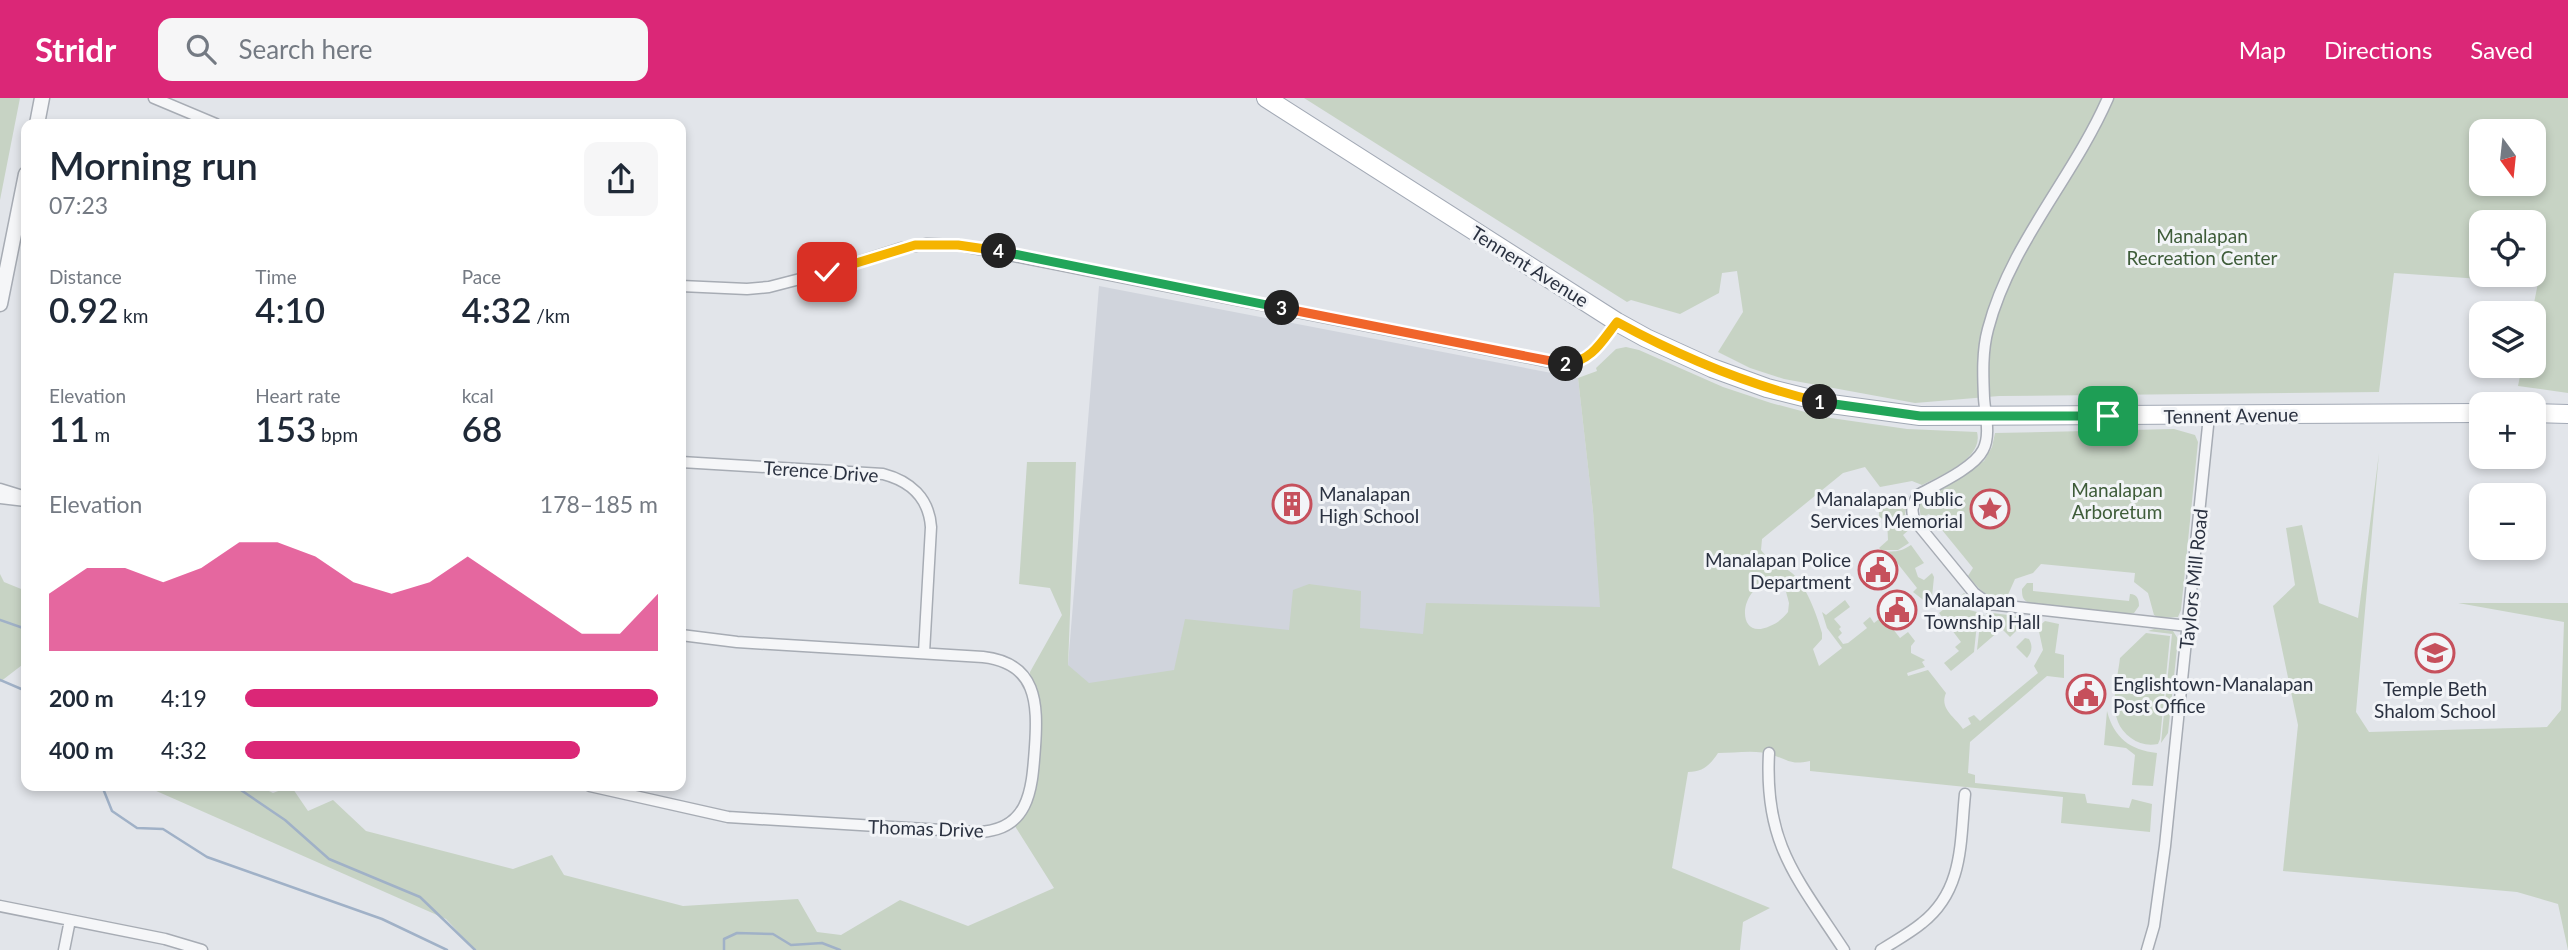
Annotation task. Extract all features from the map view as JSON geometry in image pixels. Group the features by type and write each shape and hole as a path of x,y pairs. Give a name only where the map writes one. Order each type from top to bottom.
{"main road":[{"name":"Tennent Avenue","path":"1266,98 1617,322 1712,368 1789,394 1881,412 1920,416 2469,413"},
{"path":"2546,413 2568,414"}],"street":[{"path":"38,119 42,98"},
{"path":"154,98 204,119"},
{"path":"2108,98 2074,163 2028,236 2005,280 1986,337 1983,361 1986,440 1980,455 1969,465 1918,495 1912,506 1914,519 1973,593 1985,602 2188,626"},
{"path":"0,304 21,199"},
{"path":"686,286 747,289 769,287 902,248 927,244 958,245 1561,364 1576,362 1593,353 1617,322"},
{"name":"Taylors Mill Road","path":"2147,950 2160,892 2209,416"},
{"name":"Terence Drive","path":"686,462 883,474 904,481 914,488 924,501 931,522 924,653"},
{"path":"0,488 21,497"},
{"path":"0,498 21,499"},
{"name":"Thomas Drive","path":"616,791 728,817 975,832 1001,827 1022,810 1032,788 1036,705 1033,693 1021,674 1006,662 992,658 737,642 686,636"},
{"path":"1769,753 1769,806 1780,846 1793,873 1844,950"},
{"path":"1881,950 1922,924 1949,892 1956,876 1965,793"},
{"path":"0,906 165,939 202,950"},
{"path":"64,950 70,920"}],"shaded area":[{"name":"Manalapan High School","path":"1099,286 1578,378 1631,863 1740,950 1137,950 1068,665"}],"green space":[{"path":"0,98 20,98 0,200"},
{"name":"Manalapan Recreation Center","path":"1304,98 2568,98 2568,393 2518,386 2520,378 2546,378 2546,301 2534,301 2537,287 2546,287 2546,210 2469,210 2469,278 2394,273 2379,392 1999,396 1915,403 1784,379 1750,368 1718,352 1743,312 1737,271 1722,273 1719,293 1680,314 1631,300 1627,302"},
{"path":"1626,347 1639,350 1723,387 1824,417 1907,429 1977,432 1974,450 1968,458 1922,485 1912,481 1880,487 1865,467 1843,473 1762,539 1761,550 1797,578 1814,609 1822,633 1822,639 1813,649 1819,666 1842,648 1827,628 1822,612 1826,615 1845,600 1850,607 1834,619 1841,627 1839,629 1842,633 1838,637 1843,644 1867,628 1863,623 1870,617 1874,623 1883,616 1900,638 1908,632 1915,641 1911,646 1911,653 1925,660 1922,662 1925,667 1907,673 1908,676 1928,670 1946,693 1946,708 1963,729 1971,724 1968,718 1974,715 1980,721 2038,673 2034,666 2043,650 2038,627 2045,621 2059,624 2055,653 2064,655 2064,678 2047,676 1970,742 1968,773 1975,775 1975,783 2085,794 2087,803 2129,808 2132,799 2152,804 2150,832 2061,823 2063,797 1810,771 1810,761 1787,761 1760,752 1718,753 1706,767 1688,772 1672,868 1770,908 1743,922 1740,950 475,950 446,919 156,791 294,791 308,811 333,800 366,831 513,869 552,855 564,875 683,906 798,899 817,932 841,935 900,900 968,926 1054,888 1013,823 1032,787 1030,672 1062,615 1050,588 1019,584 1027,462 1076,462 1068,665 1089,683 1174,670 1185,619 1289,630 1293,590 1309,584 1361,591 1360,628 1423,634 1426,603 1600,607 1593,511 1578,378 1597,371 1596,368 1616,349","holes":["1765,584 1776,584 1785,588 1789,603 1788,612 1770,626 1759,629 1751,627 1745,614 1746,605 1756,588"]},
{"name":"Manalapan Arboretum","path":"2174,429 2195,435 2198,442 2181,610 2178,617 2160,618 2154,615 2148,593 2134,582 2135,573 2041,564 2033,573 2015,579 2007,597 1995,598 1980,589 1968,576 1973,568 1929,514 1921,518 1919,505 1929,495 1984,461 1992,447 1995,433"},
{"path":"2379,453 2356,712 2369,732 2547,727 2561,710 2564,622 2458,603 2568,603 2568,950 2558,904 2517,892 2283,871 2298,725 2273,606 2295,585 2286,528 2302,525 2319,603 2358,618"},
{"path":"1909,496 1905,514 1911,528 1903,535 1909,543 1898,550 1881,550 1879,548 1888,540 1887,519 1879,518 1879,506 1887,501"},
{"path":"1911,545 1924,563 1915,568 1918,577 1924,580 1932,573 1934,577 1932,597 1926,602 1913,592 1917,588 1894,559 1889,563 1887,558 1878,565 1875,555"},
{"path":"0,574 4,582 21,589 21,666 0,682"},
{"path":"2027,583 2033,583 2033,591 2129,601 2132,594 2137,597 2139,606 2134,613 2127,614 2030,603 2022,596 2022,589"},
{"path":"1964,593 1986,610 1960,604 1956,600"},
{"path":"1954,601 1958,607 1978,614 1974,652 1951,671 1944,663 1959,651 1955,647 1961,642 1939,613"},
{"path":"1985,612 2023,617 2024,623 2010,637"},
{"path":"1982,613 1999,631 1977,650 1981,615"},
{"path":"2148,631 2173,631 2178,639 2168,733 2161,743 2172,634"},
{"path":"2146,633 2170,636 2160,739 2158,744 2154,745 2140,743 2131,738 2118,722 2115,712 2120,658"},
{"path":"2025,638 2029,639 2031,647 2027,658 2016,647"},
{"path":"2107,711 2114,729 2125,741 2139,749 2157,753 2153,786 2132,785 2135,755 2126,748 2104,745"}],"waterway":[{"path":"0,620 21,627"},
{"path":"0,680 21,689"},
{"path":"104,791 112,811 137,828 163,829 207,857 382,919 447,950"},
{"path":"242,791 285,820 329,859 420,897 475,950"},
{"path":"724,950 724,939 737,933 773,934 791,945 822,943 840,950"}],"place":[{"name":"Manalapan High School","path":"1292,504"},
{"name":"Manalapan Public Services Memorial","path":"1990,509"},
{"name":"Manalapan Police Department","path":"1878,570"},
{"name":"Manalapan Township Hall","path":"1897,610"},
{"name":"Temple Beth Shalom School","path":"2435,653"},
{"name":"Englishtown-Manalapan Post Office","path":"2086,694"}],"route":[{"path":"827,272 915,245 958,245 1001,251 1102,274 1368,324 1561,364 1576,362 1593,353 1617,322 1689,358 1767,388 1830,404 1881,412 1920,416 2108,416"}]}
